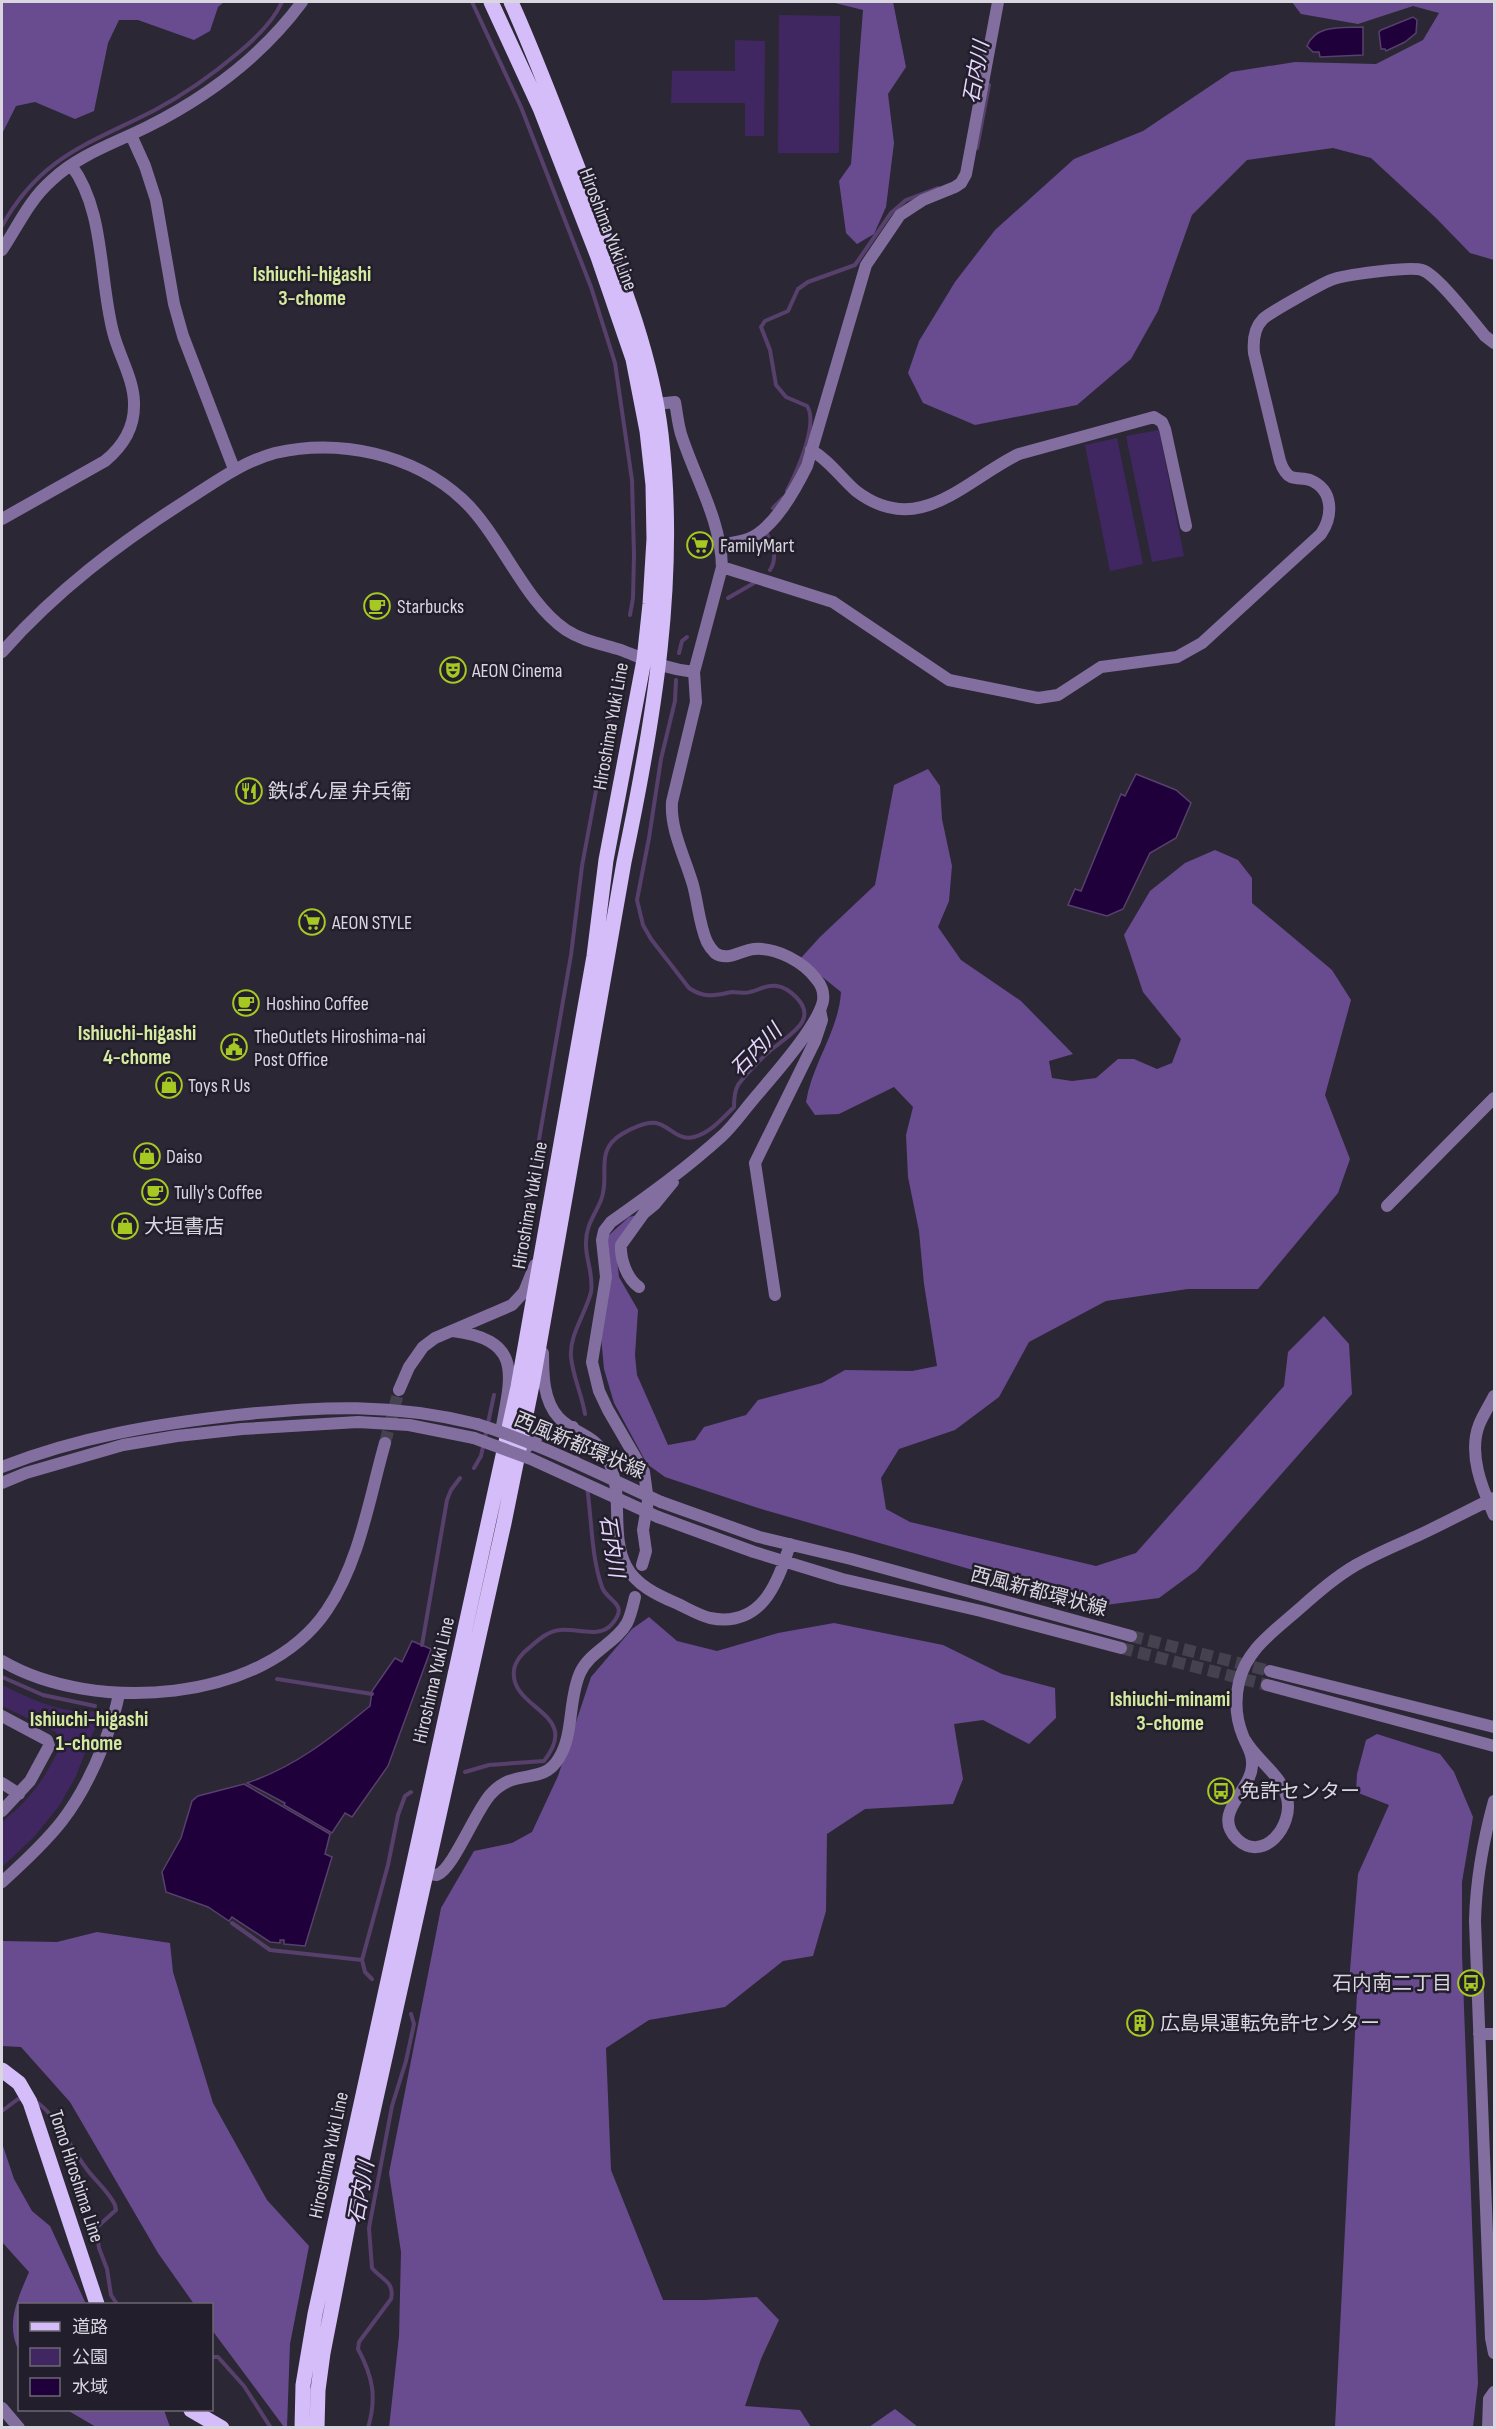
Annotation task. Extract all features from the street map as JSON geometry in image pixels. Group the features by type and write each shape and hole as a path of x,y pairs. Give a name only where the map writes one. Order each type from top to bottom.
{"main road":[{"name":"Hiroshima Yuki Line","path":"317,2427 318,2390 323,2353 544,1245 594,956 606,860 644,660 654,539 653,485 647,431 633,359 598,257 540,108 491,2"},
{"name":"Hiroshima Yuki Line","path":"302,2427 303,2385 315,2314 518,1457 640,786 659,665 668,532 663,453 656,404 642,347 623,286 511,2"},
{"name":"Tomo Hiroshima Line","path":"2,2070 19,2083 30,2102 97,2303"},
{"path":"194,2411 222,2427"}],"street":[{"path":"2,250 34,198 53,179 71,165 192,102 237,70 271,39 302,2"},
{"path":"720,545 749,539 788,503 807,466 866,265 900,215 923,200 955,187 961,183 966,174 998,2"},
{"path":"131,135 145,166 156,200 174,304 183,336 234,469"},
{"path":"2,519 105,461 127,436 133,416 134,397 109,315 91,203 71,165"},
{"path":"722,567 833,602 949,680 1038,698 1058,695 1101,667 1177,657 1202,643 1321,534 1329,518 1328,497 1321,487 1312,481 1291,477 1284,470 1280,461 1254,353 1253,340 1263,318 1331,280 1407,269 1422,270 1437,281 1494,344"},
{"path":"642,1565 646,1551 643,1530 648,1501 644,1472 599,1391 592,1362 606,1277 602,1240 604,1231 610,1222 683,1170 725,1134 799,1043 823,1000 823,990 818,980 788,957 767,949 753,949 722,957 708,945 671,813 696,702 694,672 722,567 720,545 707,502 680,433 675,402 656,404"},
{"path":"812,450 856,491 891,508 907,510 941,501 1019,454 1155,417 1162,422 1165,429 1186,526"},
{"path":"2,652 36,615 79,575 129,538 234,469 274,454 316,448 370,453 416,468 452,490 481,519 538,603 552,619 576,635 670,670 694,672"},
{"path":"775,1295 755,1163 815,1041 822,1020 820,1008"},
{"path":"1388,1206 1494,1098"},
{"path":"639,1287 630,1278 622,1258 620,1251 622,1240 683,1170"},
{"path":"399,1390 418,1352 435,1338 475,1319 503,1310 519,1299 544,1245"},
{"path":"543,1327 545,1387 559,1417 592,1439 609,1462 616,1491 622,1555 632,1575 651,1591 711,1618 739,1616 748,1614 765,1602 776,1583 790,1544"},
{"path":"453,1331 476,1334 490,1340 504,1353 508,1365 509,1387 498,1452 494,1500"},
{"path":"1494,1396 1479,1425 1475,1446 1481,1481 1491,1499 1494,1515"},
{"name":"西風新都環状線","path":"2,1467 92,1438 186,1420 304,1409 355,1407 406,1410 477,1424 516,1437 661,1502 759,1537 1131,1636"},
{"name":"西風新都環状線","path":"2,1483 26,1473 123,1445 177,1436 242,1429 358,1422 409,1425 474,1438 531,1459 658,1516 754,1552 842,1579 981,1611 1121,1648"},
{"path":"518,1457 527,1444 543,1431 573,1427"},
{"path":"2,1661 53,1683 90,1691 119,1693 164,1691 223,1680 270,1662 301,1640 326,1612 347,1574 385,1443"},
{"path":"1245,1740 1279,1781 1288,1801 1284,1828 1272,1841 1255,1847 1239,1841 1233,1834 1228,1820 1231,1807 1248,1782 1252,1767 1252,1758 1245,1740 1237,1708 1239,1681 1250,1656 1263,1640 1325,1587 1357,1565 1491,1499"},
{"path":"419,1873 440,1875 447,1868 487,1798 502,1784 513,1778 545,1773 555,1764 564,1749 572,1697 580,1673 587,1662 626,1624 635,1597"},
{"path":"1269,1671 1494,1727"},
{"path":"1267,1685 1494,1746"},
{"path":"2,1882 50,1836 77,1801 92,1772 117,1711 119,1693"},
{"path":"2,1716 47,1740 50,1746 19,1794 2,1811"},
{"path":"2,1783 19,1794"},
{"path":"1494,1801 1476,1887 1475,1921 1479,2034 1491,2230 1491,2338 1494,2353"},
{"path":"1479,2034 1494,2034"},
{"path":"1491,2420 1489,2399 1494,2392"},
{"path":"2,2408 19,2427"}],"green space":[{"path":"779,15 840,16 839,153 778,153"},
{"path":"735,40 765,41 764,136 745,136 745,103 671,103 672,71 735,71"},
{"path":"1159,430 1184,556 1152,562 1126,436"},
{"path":"1117,438 1143,564 1110,571 1085,445"},
{"path":"2,1685 60,1708 84,1712 102,1709 104,1713 93,1732 76,1776 59,1806 34,1837 2,1867 2,1822 36,1787 61,1744 56,1732 2,1706"}],"shaded area":[{"path":"2,2 224,2 218,7 210,31 194,40 138,20 119,20 108,43 94,111 75,119 35,102 16,106 2,134"},
{"path":"831,2 893,2 906,67 888,94 894,143 886,207 874,234 857,244 846,233 839,181 851,164 863,10"},
{"path":"1292,2 1494,2 1494,260 1470,253 1371,158 1333,148 1247,160 1192,215 1158,311 1131,359 1077,405 975,425 923,403 908,373 919,341 955,282 995,230 1074,159 1143,131 1231,72 1295,62 1376,64 1423,40 1439,13 1413,6 1358,24 1301,14"},
{"path":"928,769 940,786 942,819 952,866 949,901 938,927 961,960 1021,1001 1073,1054 1049,1061 1052,1078 1072,1081 1096,1078 1118,1059 1134,1059 1157,1069 1172,1063 1181,1039 1143,992 1124,935 1150,891 1185,863 1215,850 1238,860 1252,878 1252,903 1332,970 1351,1000 1325,1095 1350,1159 1338,1193 1258,1289 1188,1289 1106,1301 1029,1342 999,1397 955,1430 899,1449 881,1478 886,1509 910,1522 1096,1566 1136,1553 1284,1386 1288,1352 1324,1316 1349,1344 1352,1394 1197,1570 1159,1598 1098,1606 758,1508 665,1477 647,1464 614,1403 604,1369 601,1336 608,1236 629,1217 637,1215 616,1251 619,1277 638,1310 635,1355 637,1375 668,1445 695,1440 704,1427 746,1415 758,1400 822,1383 845,1370 912,1371 937,1366 924,1284 919,1231 908,1177 906,1135 913,1107 894,1087 839,1114 815,1115 806,1102 814,1074 836,1020 841,992 800,959 875,885 894,785"},
{"path":"649,1617 677,1641 717,1651 778,1633 834,1623 943,1645 1002,1674 1055,1688 1056,1718 1029,1744 983,1720 954,1724 963,1779 953,1804 865,1809 827,1834 826,1911 813,1956 783,1961 725,2007 649,2020 606,2048 611,2170 663,2300 757,2297 779,2320 761,2359 745,2406 800,2410 811,2427 389,2428 399,2336 401,2252 389,2173 441,1908 474,1851 512,1843 532,1832 558,1776 591,1677 632,1629"},
{"path":"1377,1734 1440,1754 1454,1772 1473,1817 1462,1882 1462,1954 1478,2383 1473,2427 1335,2427 1357,1993 1349,1982 1358,1874 1389,1805 1356,1792 1357,1774 1366,1740"},
{"path":"97,1932 170,1943 173,1972 213,2103 267,2200 309,2246 290,2344 287,2427 284,2427 213,2331 213,2303 193,2303 158,2253 70,2102 21,2047 2,2046 2,1941 57,1942"},
{"path":"2,2143 14,2179 32,2211 50,2226 86,2303 18,2303 18,2348 13,2321 17,2301 29,2272 2,2242"},
{"path":"895,2409 918,2427 869,2427"},
{"path":"69,2411 164,2411 170,2427 96,2427"}],"water":[{"path":"1413,17 1417,20 1416,33 1405,42 1386,51 1381,49 1379,32 1381,30"},
{"path":"1363,27 1363,55 1320,57 1319,52 1313,52 1307,46 1311,39 1323,31"},
{"path":"1136,774 1176,790 1191,803 1176,838 1150,853 1123,909 1107,916 1068,905 1075,889 1081,891 1121,794 1125,796"},
{"path":"412,1641 431,1649 388,1766 352,1817 345,1813 332,1833 284,1805 285,1803 247,1783 297,1760 370,1706 372,1691 395,1658 402,1662"},
{"path":"244,1784 330,1834 325,1854 332,1857 305,1946 284,1944 284,1940 280,1940 280,1943 270,1942 232,1917 229,1921 208,1907 166,1892 162,1872 181,1838 192,1801 198,1796"}],"waterway":[{"path":"2,226 17,202 50,168 68,154 188,91 257,36 269,23 282,2"},
{"path":"472,2 521,107 591,287 615,363 632,480 634,555 633,598 630,615"},
{"name":"石内川","path":"977,148 989,85"},
{"name":"石内川","path":"787,491 805,448 810,414 807,406 786,397 776,385 770,350 761,327 765,321 788,311 798,289 808,282 855,265 891,213 906,200 938,188"},
{"name":"石内川","path":"773,508 783,498"},
{"name":"石内川","path":"767,534 774,556 770,570"},
{"name":"石内川","path":"728,598 754,583"},
{"name":"石内川","path":"679,653 682,641 687,637"},
{"name":"石内川","path":"585,1414 572,1364 571,1349 575,1332 591,1292 586,1236 604,1191 604,1164 608,1148 622,1134 648,1123 656,1123 688,1138 711,1129 734,1107 736,1090 741,1080 795,1031 804,1019 802,1005 796,997 782,987 766,986 748,993 732,992 715,995 705,995 689,988 643,925 637,900 661,759 675,701 676,680"},
{"path":"519,1255 571,955 582,866 615,689"},
{"path":"474,1468 481,1456 494,1395"},
{"name":"石内川","path":"577,1450 578,1461"},
{"path":"422,1645 447,1500 460,1478"},
{"name":"石内川","path":"465,1772 489,1765 544,1761 554,1745 555,1732 550,1721 522,1694 515,1683 514,1670 519,1658 551,1632 560,1630 601,1631 612,1624 617,1617 618,1607 605,1592 598,1575 587,1487"},
{"path":"2,1677 43,1695 95,1706"},
{"path":"277,1679 372,1694"},
{"name":"石内川","path":"372,1979 365,1972 362,1960 388,1865 398,1815 405,1796 411,1792"},
{"path":"232,1923 270,1950 362,1960"},
{"name":"石内川","path":"368,2428 373,2397 372,2387 358,2349 359,2342 391,2299 392,2293 387,2282 372,2268 369,2228 392,2106 406,2061 414,2024 411,2014"},
{"path":"2,2111 18,2099 22,2099"},
{"path":"38,2103 52,2117 86,2168 115,2205 116,2210 96,2228 111,2295 116,2303"},
{"path":"213,2357 218,2357 244,2386 271,2428"}],"tunnel":[{"path":"385,1443 399,1390"},
{"path":"1131,1636 1270,1671"},
{"path":"1121,1648 1267,1685"}],"place":[{"name":"FamilyMart","path":"700,545"},
{"name":"Starbucks","path":"377,606"},
{"name":"AEON Cinema","path":"453,670"},
{"name":"鉄ぱん屋 弁兵衛","path":"249,791"},
{"name":"AEON STYLE","path":"312,922"},
{"name":"Hoshino Coffee","path":"246,1003"},
{"name":"TheOutlets Hiroshima-nai Post Office","path":"234,1047"},
{"name":"Toys R Us","path":"169,1085"},
{"name":"Daiso","path":"147,1156"},
{"name":"Tully's Coffee","path":"155,1192"},
{"name":"大垣書店","path":"125,1226"},
{"name":"免許センター","path":"1221,1791"},
{"name":"石内南二丁目","path":"1471,1983"},
{"name":"広島県運転免許センター","path":"1140,2023"}],"district":[{"name":"Ishiuchi-higashi 3-chome","path":"312,286"},
{"name":"Ishiuchi-higashi 4-chome","path":"137,1045"},
{"name":"Ishiuchi-minami 3-chome","path":"1170,1711"},
{"name":"Ishiuchi-higashi 1-chome","path":"89,1731"}]}
